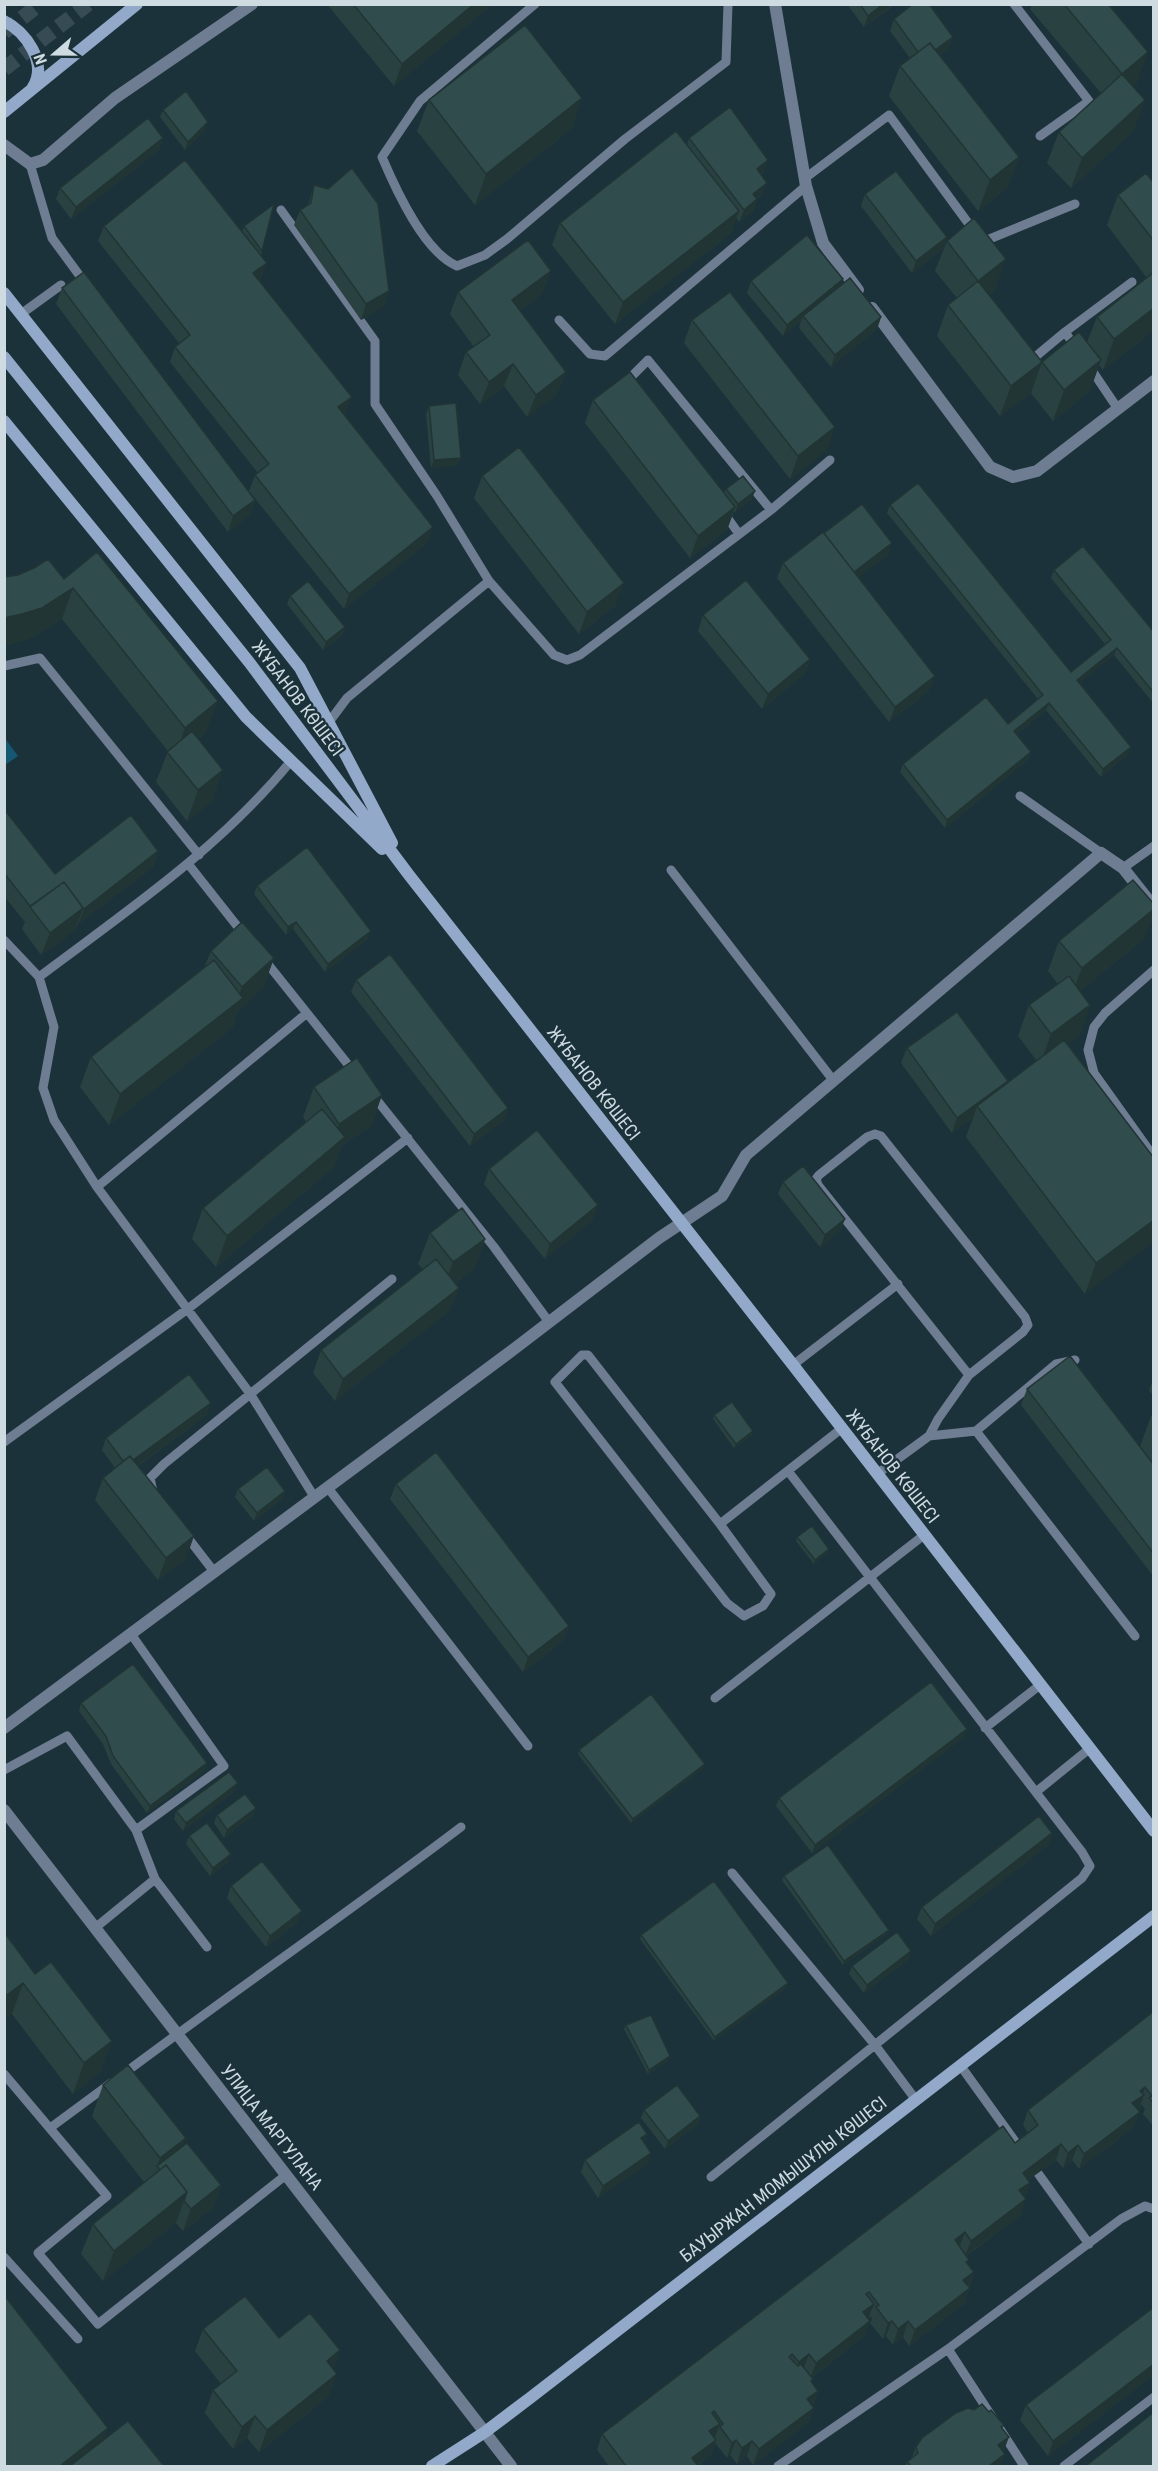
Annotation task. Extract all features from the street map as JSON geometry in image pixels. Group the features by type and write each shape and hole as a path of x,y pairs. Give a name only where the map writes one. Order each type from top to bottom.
{"main road":[{"path":"4,112 137,4"},
{"path":"4,21 23,35 35,54 38,74 31,90"},
{"path":"4,293 300,668 409,875"},
{"name":"ЖҰБАНОВ КӨШЕСІ","path":"4,357 249,662 409,875 1154,1831"},
{"path":"4,421 246,717 409,875"},
{"name":"БАУЫРЖАН МОМЫШҰЛЫ КӨШЕСІ","path":"432,2466 485,2432 1154,1916"}],"street":[{"path":"4,145 30,164 36,163 56,150 115,98 252,4"},
{"path":"775,4 805,182 823,243 990,467 1013,477 1036,471 1154,381"},
{"path":"4,1728 315,1498 659,1238 722,1196 746,1155 1101,853 1123,868 1154,907"},
{"name":"УЛИЦА МАРГУЛАНА","path":"4,1810 511,2466"}],"lane":[{"path":"535,4 420,101 382,157 410,216 447,261 458,266 485,255 507,239 625,139 726,62 728,4"},
{"path":"1014,4 1089,101 1040,136"},
{"path":"559,320 590,354 605,356 805,182 889,115 982,242 1075,204"},
{"path":"30,164 52,238 89,288"},
{"path":"281,210 375,341 375,405 437,496 489,581 554,655 567,660 580,656 771,510 830,460"},
{"path":"1029,362 1132,282"},
{"path":"21,314 61,285"},
{"path":"1065,332 1118,409"},
{"path":"631,391 626,382 648,360 771,510"},
{"path":"718,506 739,534"},
{"path":"329,723 347,698 489,581"},
{"path":"4,666 40,658 199,855"},
{"path":"39,976 189,865 267,790 291,761"},
{"path":"1020,796 1101,853"},
{"path":"1123,868 1154,846"},
{"path":"189,865 358,1076"},
{"path":"671,870 833,1080"},
{"path":"4,939 39,976 54,1027 43,1088 54,1120 98,1186 251,1395 315,1498"},
{"path":"1154,970 1106,1013 1094,1027 1088,1050 1094,1073 1154,1157"},
{"path":"98,1186 307,1013"},
{"path":"365,1085 494,1247 549,1322"},
{"path":"877,1474 929,1436 969,1375 1023,1332 1028,1325 1025,1317 881,1137 875,1134 867,1137 816,1179 818,1185 969,1375"},
{"path":"4,1442 189,1308 408,1138"},
{"path":"160,1502 151,1490 150,1478 164,1464 392,1279"},
{"path":"793,1365 898,1284"},
{"path":"582,1355 588,1355 720,1524 771,1594 763,1606 744,1616 727,1603 555,1382 582,1355"},
{"path":"929,1436 976,1431 1056,1364 1075,1360"},
{"path":"720,1524 841,1429"},
{"path":"976,1431 1135,1635"},
{"path":"711,2176 1083,1878 1090,1866 1082,1852 788,1471"},
{"path":"328,1488 528,1746"},
{"path":"181,1528 214,1573"},
{"path":"715,1698 924,1535"},
{"path":"131,1634 224,1766 136,1830"},
{"path":"985,1728 1040,1685"},
{"path":"4,1770 67,1736 136,1830 154,1879 207,1947"},
{"path":"1036,1792 1089,1749"},
{"path":"50,2128 176,2033 347,1914 461,1827"},
{"path":"732,1873 875,2044 916,2100"},
{"path":"95,1928 154,1879"},
{"path":"960,2065 1089,2244"},
{"path":"4,2074 107,2196 38,2253 98,2324 286,2175"},
{"path":"778,2466 948,2349 1121,2219 1145,2206 1154,2209"},
{"path":"4,2257 78,2339"},
{"path":"948,2349 1024,2466"},
{"path":"1064,2466 1154,2397"}],"shaded area":[{"path":"4,737 18,756 5,765 4,765"}],"building":[{"path":"353,4 474,4 402,64"},
{"path":"860,4 883,4 868,16"},
{"path":"913,4 929,4 953,37 935,50 930,43 918,52 894,19"},
{"path":"1064,4 1108,4 1148,52 1122,74"},
{"path":"525,25 582,98 486,174 429,100"},
{"path":"930,43 1019,157 990,180 900,66"},
{"path":"1122,74 1145,100 1082,158 1059,132"},
{"path":"186,91 208,122 188,142 163,110"},
{"path":"730,107 768,160 757,169 767,183 753,194 757,199 744,210 689,138"},
{"path":"148,118 163,138 76,207 60,188"},
{"path":"676,131 739,211 623,302 560,223"},
{"path":"185,160 267,263 253,273 352,397 338,407 433,527 349,594 255,475 269,464 175,347 190,335 104,226"},
{"path":"352,168 378,204 389,291 366,304 300,210 311,203 314,185 328,189"},
{"path":"896,171 947,237 916,261 865,194"},
{"path":"1146,173 1154,183 1154,241 1118,195"},
{"path":"274,204 262,251 244,226"},
{"path":"974,218 1006,259 978,281 947,241"},
{"path":"807,235 843,279 787,325 751,281"},
{"path":"528,240 551,271 512,300 566,372 536,395 513,364 489,382 466,352 490,335 458,292"},
{"path":"84,272 255,500 233,516 62,288"},
{"path":"1154,272 1154,308 1114,339 1097,317"},
{"path":"850,278 881,317 835,355 803,316"},
{"path":"978,281 1042,362 1011,386 948,305"},
{"path":"730,292 835,427 798,456 692,320"},
{"path":"1079,332 1101,360 1064,390 1042,362"},
{"path":"630,372 735,507 698,536 593,400"},
{"path":"456,403 461,458 434,460 429,406"},
{"path":"519,447 624,583 587,612 482,476"},
{"path":"743,476 755,491 738,504 726,489"},
{"path":"918,483 1071,672 1111,640 1054,570 1083,546 1154,632 1154,693 1117,648 1077,680 1131,747 1103,769 1049,703 1014,731 1031,752 947,820 903,764 986,697 1008,724 1043,695 890,505"},
{"path":"862,504 892,543 854,572 824,533"},
{"path":"823,532 935,676 895,707 783,563"},
{"path":"97,552 218,701 185,728 73,588 42,608 4,618 4,577 18,575 48,559 64,579"},
{"path":"746,580 810,659 768,694 703,615"},
{"path":"308,581 345,627 326,642 290,596"},
{"path":"192,731 223,770 198,790 167,752"},
{"path":"4,809 55,874 131,815 158,851 84,909 64,882 30,906 4,873"},
{"path":"307,847 371,931 328,964 296,922 288,927 257,886"},
{"path":"1133,880 1154,904 1154,909 1082,968 1059,941"},
{"path":"64,882 83,908 50,933 30,907"},
{"path":"242,922 274,958 242,987 211,951"},
{"path":"390,954 508,1108 474,1134 356,980"},
{"path":"214,960 243,998 120,1094 91,1057"},
{"path":"1069,976 1090,1005 1051,1034 1029,1005"},
{"path":"957,1012 1008,1081 957,1118 907,1048"},
{"path":"1064,1040 1154,1158 1154,1220 1096,1263 977,1106"},
{"path":"357,1058 382,1095 339,1124 314,1087"},
{"path":"322,1109 345,1137 227,1236 203,1208"},
{"path":"537,1130 598,1205 550,1244 489,1169"},
{"path":"803,1166 845,1219 825,1235 783,1182"},
{"path":"462,1208 485,1239 453,1262 430,1233"},
{"path":"436,1259 459,1288 343,1379 321,1350"},
{"path":"1070,1356 1154,1465 1154,1554 1027,1389"},
{"path":"189,1374 211,1403 133,1460 130,1456 123,1461 106,1438"},
{"path":"732,1402 753,1431 736,1444 714,1415"},
{"path":"436,1452 569,1626 528,1657 396,1484"},
{"path":"130,1456 194,1536 166,1558 103,1478"},
{"path":"267,1467 285,1491 257,1513 238,1489"},
{"path":"812,1526 829,1549 815,1560 797,1537"},
{"path":"133,1664 207,1763 150,1806 113,1756 106,1736 81,1703"},
{"path":"931,1682 967,1729 815,1845 779,1798"},
{"path":"651,1694 705,1764 633,1819 579,1750"},
{"path":"229,1772 238,1783 186,1823 176,1811"},
{"path":"245,1794 256,1808 227,1830 217,1815"},
{"path":"1039,1816 1052,1833 935,1924 922,1907"},
{"path":"207,1823 231,1854 213,1868 189,1836"},
{"path":"828,1845 889,1930 844,1961 784,1876"},
{"path":"262,1861 302,1911 270,1936 231,1886"},
{"path":"714,1881 788,1983 715,2037 641,1935"},
{"path":"4,1932 35,1974 51,1962 112,2041 84,2063 23,1983 7,1995 4,1992"},
{"path":"897,1932 911,1951 867,1985 852,1966"},
{"path":"1154,2011 1154,2104 1149,2098 1152,2096 1145,2087 1140,2091 1144,2095 1132,2103 1140,2112 1084,2154 1078,2145 1068,2153 1061,2144 1023,2173 1030,2183 1019,2190 1026,2199 971,2241 965,2232 955,2240 969,2260 966,2262 974,2272 963,2280 970,2288 915,2330 908,2321 898,2329 892,2321 888,2323 876,2307 879,2305 869,2292 866,2294 874,2304 863,2312 870,2321 816,2363 809,2354 799,2362 792,2354 789,2357 798,2366 801,2364 813,2379 811,2381 818,2391 807,2399 814,2408 759,2449 752,2441 742,2448 736,2440 732,2443 720,2427 723,2424 714,2411 712,2413 720,2424 709,2431 716,2440 692,2458 698,2466 626,2466 602,2434 1003,2126 1015,2143 1038,2125 1028,2110"},
{"path":"651,2015 670,2056 649,2070 626,2025"},
{"path":"128,2065 186,2138 160,2158 103,2085"},
{"path":"677,2085 700,2116 668,2141 644,2110"},
{"path":"639,2122 647,2134 641,2138 651,2153 603,2186 585,2160"},
{"path":"187,2143 221,2185 191,2209 184,2201 187,2192 166,2165 160,2170 157,2166"},
{"path":"166,2165 187,2192 114,2251 93,2224"},
{"path":"4,2295 108,2428 60,2466 4,2466"},
{"path":"245,2296 279,2338 310,2313 340,2350 327,2361 337,2374 267,2430 255,2416 242,2427 213,2390 237,2371 203,2329"},
{"path":"1154,2307 1154,2364 1053,2441 1026,2405"},
{"path":"982,2404 989,2412 991,2410 1004,2425 1001,2427 1009,2437 998,2445 1005,2454 989,2466 911,2466 907,2462 918,2453 916,2447 922,2438 956,2413 968,2408 974,2410"},
{"path":"1154,2412 1154,2466 1087,2465"},
{"path":"128,2421 164,2466 70,2466"}],"tunnel":[{"path":"4,32 40,4"},
{"path":"4,69 88,4"}]}
